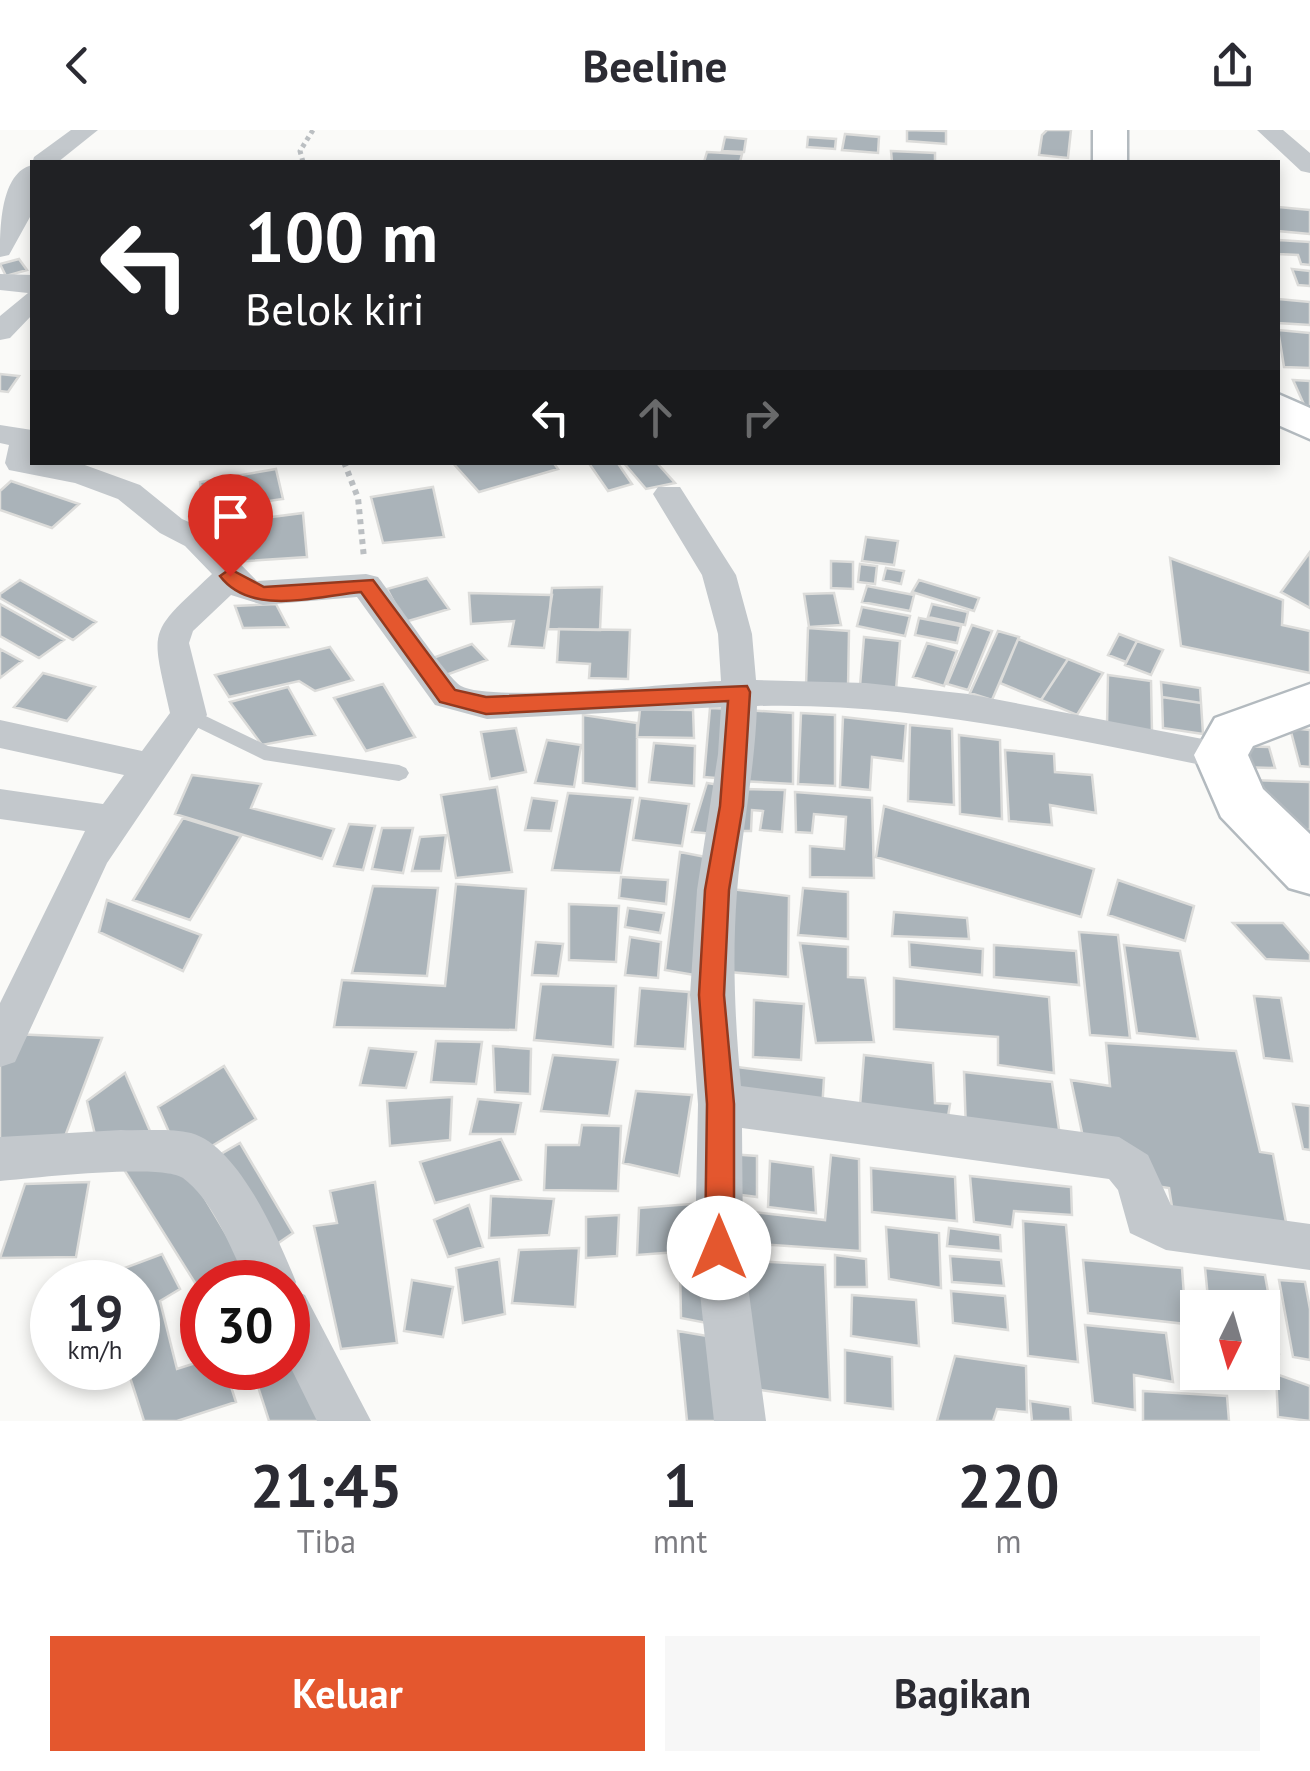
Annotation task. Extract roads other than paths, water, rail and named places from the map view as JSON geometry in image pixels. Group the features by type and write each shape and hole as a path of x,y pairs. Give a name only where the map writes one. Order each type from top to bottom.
{"main road":[{"path":"1110,130 1110,160"},
{"path":"1280,407 1310,426"},
{"path":"1310,703 1234,732 1220,756 1240,802 1310,872"}],"street":[{"path":"46,160 86,130"},
{"path":"1268,130 1310,166"},
{"path":"0,249 17,217 20,185 30,174"},
{"path":"0,282 30,283"},
{"path":"0,332 30,302"},
{"path":"0,434 26,438 20,462 30,464"},
{"path":"36,465 82,474 129,492 171,526 196,538 245,589 263,594 366,585 448,696 486,706 739,692 904,698 1048,720 1220,756"},
{"path":"669,494 719,575 735,634 739,692 737,754 717,890 712,977 720,1104 719,1248 740,1421"},
{"path":"0,1048 112,820 188,716 172,643 178,626 230,576"},
{"path":"0,734 152,766"},
{"path":"0,804 112,820"},
{"path":"720,1104 1119,1158 1133,1168 1141,1184 1147,1217 1166,1227 1310,1248"},
{"path":"0,1159 120,1151 189,1154 213,1175 260,1260"},
{"path":"310,1354 345,1421"}],"lane":[{"path":"188,716 264,753 399,774"}]}
